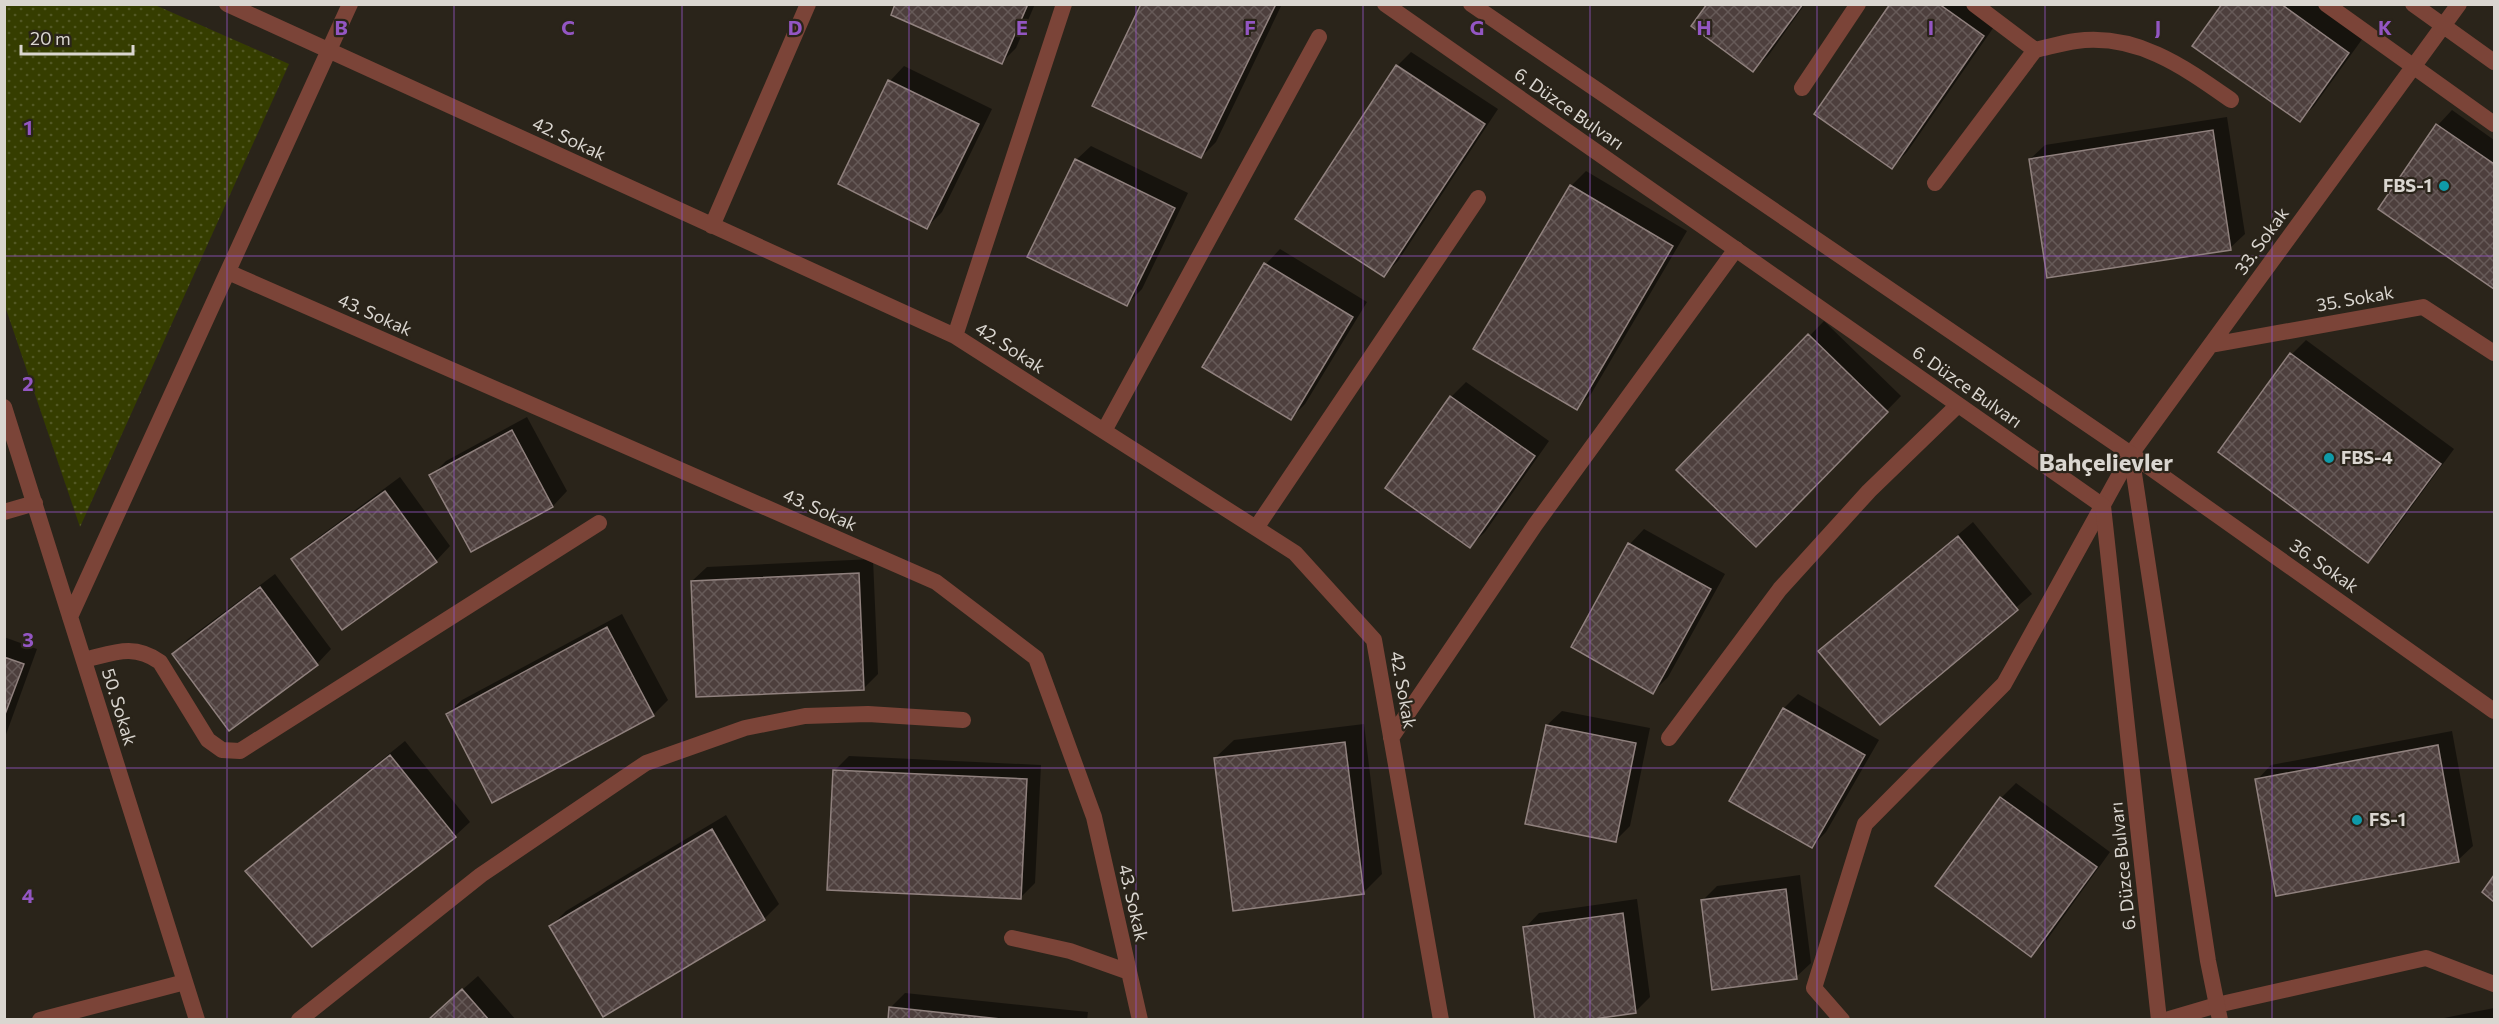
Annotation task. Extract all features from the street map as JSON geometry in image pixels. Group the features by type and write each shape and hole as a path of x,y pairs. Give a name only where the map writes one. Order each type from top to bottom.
{"street":[{"name":"42. Sokak","path":"227,4 955,336 1295,553 1374,640 1441,1020"},
{"path":"70,617 350,4"},
{"path":"712,226 808,4"},
{"path":"955,336 1064,4"},
{"name":"6. Düzce Bulvarı","path":"1385,4 2103,506 2159,1020"},
{"name":"6. Düzce Bulvarı","path":"1471,4 2131,454"},
{"path":"1802,88 1858,4"},
{"path":"1974,4 2035,50"},
{"path":"2326,4 2494,124"},
{"path":"2413,4 2494,62"},
{"name":"33. Sokak","path":"1842,1020 1814,988 1865,824 2004,684 2131,454 2459,4"},
{"path":"1104,431 1320,37"},
{"path":"1935,183 2035,50 2077,41 2125,44 2175,62 2231,100"},
{"path":"1256,528 1478,198"},
{"path":"1391,738 1535,525 1736,249"},
{"name":"43. Sokak","path":"228,272 936,582 1036,658 1094,817 1140,1020"},
{"name":"35. Sokak","path":"2211,345 2423,307 2494,353"},
{"path":"1669,738 1780,588 1869,491 1958,405"},
{"name":"50. Sokak","path":"4,407 197,1020"},
{"path":"2131,454 2208,961 2219,1012"},
{"name":"36. Sokak","path":"2131,454 2494,711"},
{"path":"4,512 34,503"},
{"path":"84,660 129,650 149,655 160,662 207,740 222,750 240,751 599,523"},
{"path":"298,1020 481,875 646,763 745,728 805,716 868,714 963,720"},
{"path":"1012,938 1070,951 1129,972"},
{"path":"2166,1020 2219,1012 2426,958 2494,984"},
{"path":"40,1020 185,982"}],"green space":[{"path":"4,5 155,5 289,64 80,527 5,306"}],"building":[{"path":"895,4 1028,4 1002,64 891,15"},
{"path":"1141,4 1276,4 1201,158 1092,106"},
{"path":"1707,4 1803,4 1753,72 1691,26"},
{"path":"1890,4 1939,4 1984,36 1892,169 1814,114"},
{"path":"2222,4 2281,4 2349,53 2300,122 2192,46"},
{"path":"1396,65 1485,124 1384,277 1295,219"},
{"path":"888,80 979,124 927,229 838,184"},
{"name":"FBS-1","path":"2436,124 2494,164 2494,289 2378,209"},
{"path":"2213,130 2231,250 2047,278 2029,159"},
{"path":"1075,159 1175,208 1127,306 1027,257"},
{"path":"1570,185 1673,246 1577,410 1473,349"},
{"path":"1264,263 1353,317 1291,420 1202,367"},
{"path":"1808,334 1888,412 1756,547 1676,470"},
{"name":"FBS-4","path":"2290,353 2441,464 2368,563 2218,452"},
{"path":"1450,396 1535,456 1470,548 1385,488"},
{"path":"512,430 553,507 471,552 429,475"},
{"path":"385,491 437,562 342,630 291,559"},
{"path":"1958,536 2018,610 1880,725 1818,651"},
{"path":"1628,543 1711,589 1653,694 1571,647"},
{"path":"859,573 864,690 696,697 691,581"},
{"path":"260,587 318,665 229,731 172,654"},
{"path":"607,627 654,716 492,803 446,714"},
{"path":"4,657 24,664 4,717"},
{"path":"1783,708 1865,755 1812,848 1729,801"},
{"path":"1546,725 1636,743 1616,842 1525,824"},
{"path":"1345,742 1364,894 1233,911 1214,758"},
{"name":"FS-1","path":"2438,745 2459,862 2276,896 2255,779"},
{"path":"390,755 456,837 312,947 245,871"},
{"path":"833,770 1027,779 1021,899 827,890"},
{"path":"2000,797 2097,867 2031,957 1935,886"},
{"path":"712,829 765,920 603,1017 549,926"},
{"path":"2494,875 2494,902 2482,892"},
{"path":"1786,889 1797,979 1712,990 1701,900"},
{"path":"1623,913 1636,1013 1587,1020 1535,1020 1523,927"},
{"path":"462,989 489,1020 428,1020"},
{"path":"889,1007 1010,1020 888,1020"}],"place":[{"name":"FBS-1","path":"2444,186"},
{"name":"FBS-4","path":"2329,458"},
{"name":"FS-1","path":"2357,820"}],"district":[{"name":"Bahçelievler","path":"2106,463"}]}
